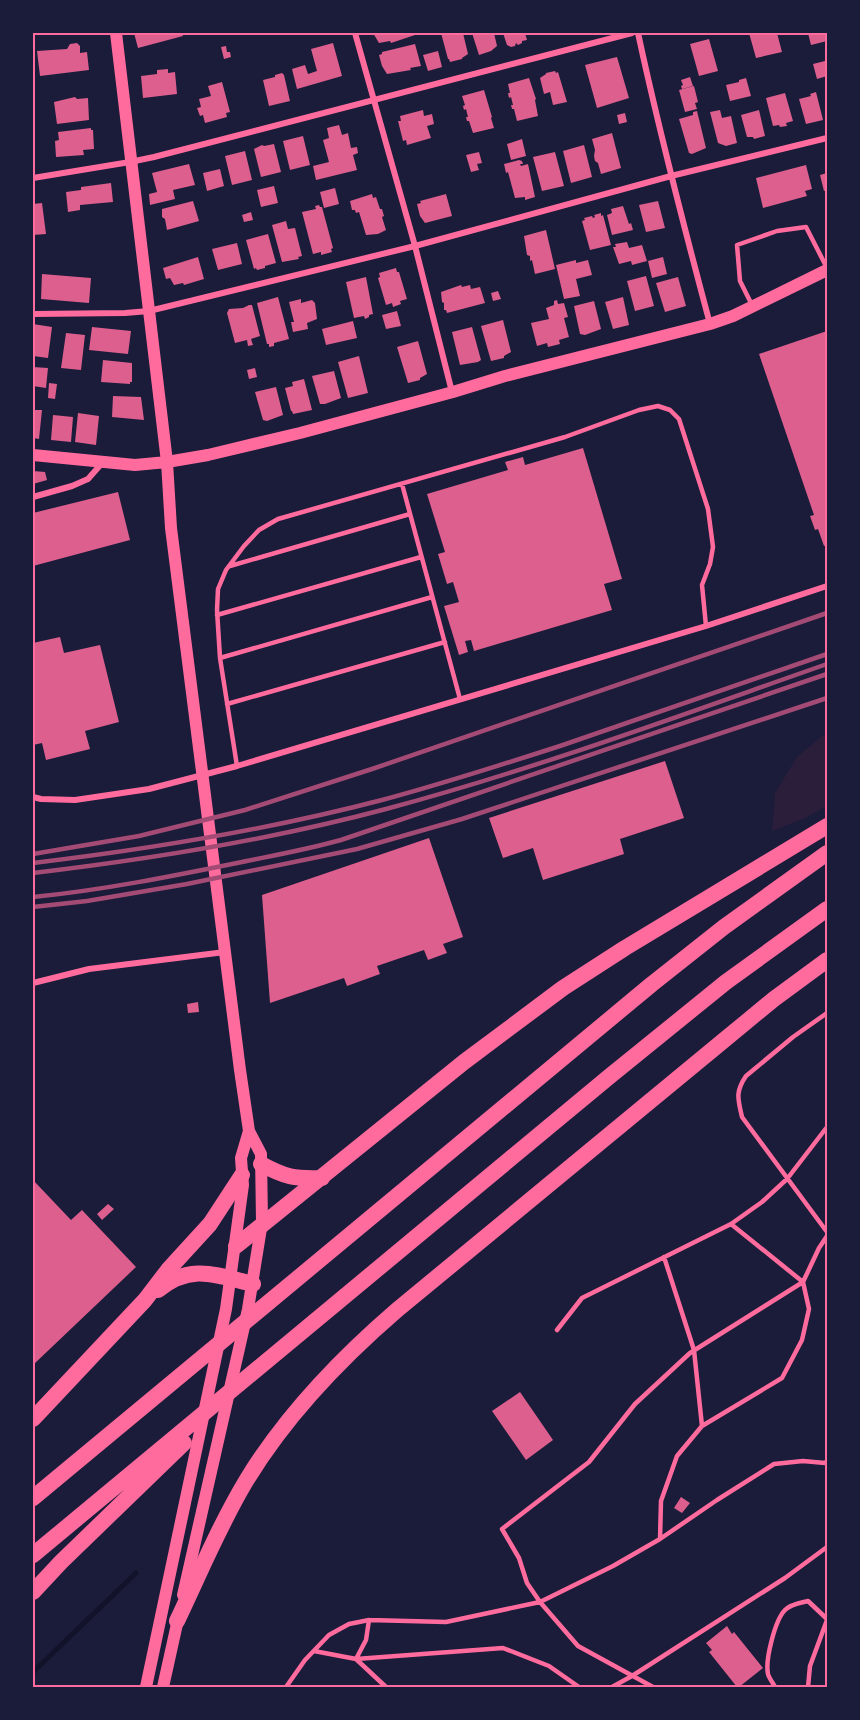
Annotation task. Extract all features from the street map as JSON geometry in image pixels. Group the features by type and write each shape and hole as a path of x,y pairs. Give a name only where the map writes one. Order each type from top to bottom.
{"highway":[{"path":"236,1246 464,1062 563,988 634,942 827,826"},
{"path":"33,1498 652,984 724,927 827,853"},
{"path":"33,1555 672,1025 726,982 827,909"},
{"path":"177,1622 233,1504 255,1468 289,1419 346,1357 397,1310 686,1071 774,999 827,960"},
{"path":"261,1164 294,1178 322,1178"},
{"path":"33,1419 145,1300 168,1269 214,1219 242,1175"},
{"path":"145,1300 168,1282 192,1273 206,1273 253,1284"},
{"path":"33,1592 252,1373"}],"main road":[{"path":"116,33 166,462 171,528 218,898 249,1131 261,1154 261,1226 253,1284 163,1687"},
{"path":"33,456 135,465 208,455 290,436 505,376 710,324 733,316 827,269"},
{"path":"146,1687 226,1309 243,1185 241,1158 249,1131"}],"street":[{"path":"355,33 453,392"},
{"path":"33,178 130,162 632,33"},
{"path":"638,33 671,176 710,324"},
{"path":"33,314 125,314 149,311 415,246 671,176 827,138"},
{"path":"33,497 88,479 104,462"},
{"path":"33,797 75,800 149,789 237,766 706,626 827,585"},
{"path":"33,982 89,969 225,952"}],"lane":[{"path":"753,306 740,281 737,245 777,231 806,227 827,269"},
{"path":"237,766 220,658 218,589 226,570 259,530 278,519 565,437 639,410 658,406 670,410 679,419 708,509 713,547 710,564 702,585 706,626"},
{"path":"402,484 460,699"},
{"path":"230,566 410,514"},
{"path":"217,615 422,556"},
{"path":"220,658 432,597"},
{"path":"227,704 445,642"},
{"path":"653,1687 578,1646 526,1583 519,1558 502,1529 590,1462 635,1404 694,1350 803,1282 827,1234 742,1117 737,1095 740,1084 746,1077 793,1036 827,1013"},
{"path":"557,1330 582,1298 731,1224 762,1202 787,1179 827,1127"},
{"path":"660,1539 661,1501 677,1456 702,1426 782,1378 802,1340 807,1319 809,1309 803,1282 731,1224"},
{"path":"664,1257 694,1350 702,1426"},
{"path":"286,1687 305,1660 329,1635 349,1624 369,1620 446,1622 540,1602 613,1566 660,1539 774,1464 802,1461 826,1464"},
{"path":"612,1687 785,1578 827,1547"},
{"path":"775,1687 768,1674 769,1655 777,1621 785,1610 808,1601 827,1620 810,1666 808,1687"},
{"path":"356,1659 366,1640 369,1620"},
{"path":"314,1651 356,1659 503,1648 549,1666 579,1687"},
{"path":"356,1659 386,1687"}],"shaded area":[{"path":"827,732 827,806 805,818 772,831 775,793 797,757"}],"building":[{"path":"134,33 182,33 183,36 138,48"},
{"path":"373,33 418,34 391,43 390,41 379,43"},
{"path":"441,33 463,33 468,54 462,59 450,62"},
{"path":"472,33 494,33 497,46 479,55"},
{"path":"503,33 525,33 527,40 511,47 507,45"},
{"path":"749,33 777,33 782,52 756,58"},
{"path":"808,33 827,33 827,41 811,45"},
{"path":"709,39 718,71 699,76 690,44"},
{"path":"77,43 80,46 80,53 87,52 89,70 40,76 37,51 67,49 70,44"},
{"path":"333,43 342,76 297,89 292,69 305,65 308,74 317,71 311,49"},
{"path":"415,44 421,66 387,74 379,55 382,52"},
{"path":"226,46 231,57 224,59 221,47"},
{"path":"438,51 442,67 428,71 423,55"},
{"path":"617,57 629,98 597,108 585,65"},
{"path":"825,61 827,76 817,79 813,64"},
{"path":"168,69 168,73 175,72 177,94 143,98 141,76 157,74 157,70"},
{"path":"558,72 567,102 553,105 550,92 544,94 540,78 546,73"},
{"path":"282,73 290,101 269,106 263,80"},
{"path":"690,77 693,86 682,89 681,80"},
{"path":"529,78 536,99 538,116 517,121 511,105 513,105 511,97 509,98 508,84"},
{"path":"746,78 751,96 730,101 726,85"},
{"path":"222,82 230,112 226,113 227,117 205,123 203,115 200,116 197,108 201,107 199,99 211,96 208,86"},
{"path":"694,86 698,102 695,103 697,109 685,112 679,90"},
{"path":"484,90 494,128 473,133 467,121 462,96"},
{"path":"816,92 823,120 806,124 799,99"},
{"path":"785,93 793,121 786,123 787,126 773,126 766,98"},
{"path":"75,97 77,99 88,98 89,120 57,124 54,102"},
{"path":"423,110 424,116 432,114 434,124 427,126 431,138 407,145 406,140 403,141 398,121 401,121 400,116"},
{"path":"720,110 722,118 731,116 737,143 726,146 718,143 710,112"},
{"path":"759,110 765,136 754,139 747,137 741,115"},
{"path":"697,111 706,148 692,154 689,153 679,119 693,115 693,112"},
{"path":"625,113 627,122 619,124 617,115"},
{"path":"339,125 342,135 348,133 351,148 357,147 358,153 353,155 357,170 316,180 313,166 329,162 323,140 329,138 327,128"},
{"path":"91,128 94,149 83,150 84,155 56,157 55,141 59,140 58,132"},
{"path":"612,133 621,168 601,174 598,163 595,161 592,139"},
{"path":"303,136 310,165 290,170 283,141"},
{"path":"522,139 526,156 511,160 507,144"},
{"path":"274,144 281,172 261,177 254,149 262,145"},
{"path":"584,145 592,177 571,183 563,151"},
{"path":"245,151 252,180 232,185 225,156"},
{"path":"479,152 482,163 477,164 479,170 471,172 466,155"},
{"path":"555,152 564,186 542,191 533,157"},
{"path":"519,160 523,164 520,164 521,166 528,164 535,197 525,200 525,197 515,198 504,164"},
{"path":"189,164 195,185 173,190 175,199 150,205 149,194 157,192 152,173"},
{"path":"806,165 812,189 805,191 807,196 763,208 756,178"},
{"path":"220,169 224,186 207,191 203,173"},
{"path":"827,173 827,190 824,191 820,175"},
{"path":"111,183 113,202 80,205 80,210 68,212 66,192 81,190 81,187"},
{"path":"274,186 278,203 261,207 257,190"},
{"path":"335,188 339,204 324,208 320,192"},
{"path":"372,194 382,209 386,230 378,234 366,235 359,212 352,210 350,201"},
{"path":"446,194 452,216 425,223 420,216 417,204 421,203 420,201"},
{"path":"193,201 199,221 167,230 165,219 162,217 162,209"},
{"path":"658,201 665,228 646,232 639,205"},
{"path":"42,203 46,234 33,235 33,204"},
{"path":"315,206 322,207 333,248 332,252 321,255 321,252 313,254 302,212 316,209"},
{"path":"623,206 633,230 612,235 607,215 612,213 611,209"},
{"path":"251,212 253,220 244,222 242,215"},
{"path":"601,213 611,245 590,250 582,221 585,220 584,218 592,216 593,218 594,215"},
{"path":"286,221 288,229 295,228 302,256 298,257 299,259 282,262 272,225"},
{"path":"546,230 555,269 535,274 532,260 530,261 530,256 527,255 524,236"},
{"path":"268,234 276,263 265,266 265,268 254,269 246,240"},
{"path":"627,242 629,248 642,245 647,261 632,265 631,261 619,264 613,247 616,247 615,244"},
{"path":"237,243 242,264 218,270 212,249"},
{"path":"198,257 204,279 184,285 183,283 174,285 170,278 166,279 163,268"},
{"path":"663,257 667,274 652,278 648,261"},
{"path":"576,260 576,263 588,260 592,275 576,279 580,296 564,299 556,265"},
{"path":"396,268 407,299 393,307 392,303 386,305 378,278 379,273"},
{"path":"42,274 91,278 89,303 41,299"},
{"path":"646,276 654,306 635,311 627,281"},
{"path":"366,277 373,314 365,319 364,316 354,318 346,282"},
{"path":"678,277 686,306 665,312 656,283"},
{"path":"461,285 462,287 470,285 471,289 480,287 485,303 447,313 444,310 441,292"},
{"path":"498,291 501,299 493,301 491,293"},
{"path":"278,297 289,339 274,343 274,346 269,347 257,303"},
{"path":"623,297 629,325 613,329 605,302"},
{"path":"301,299 301,303 312,300 315,303 317,319 307,323 308,329 293,332 291,322 294,322 289,302"},
{"path":"557,300 558,304 564,303 568,317 564,318 569,337 559,340 560,344 548,347 547,343 537,346 531,323 549,319 546,308 554,305 554,301"},
{"path":"594,301 601,329 585,335 580,334 574,306"},
{"path":"252,305 260,336 251,339 253,345 248,346 247,340 235,343 227,313 229,309"},
{"path":"397,311 401,326 386,329 382,315"},
{"path":"503,320 511,352 504,358 491,361 481,326"},
{"path":"353,321 357,338 326,345 322,329"},
{"path":"33,324 52,327 48,358 33,356"},
{"path":"92,327 131,331 128,354 89,350"},
{"path":"472,327 481,360 460,365 452,332"},
{"path":"827,331 827,545 824,546 810,516 814,515 759,354"},
{"path":"66,333 85,335 81,370 61,368"},
{"path":"418,341 427,374 420,380 408,383 397,347"},
{"path":"359,356 368,393 348,398 338,362"},
{"path":"103,360 132,363 132,382 130,384 101,382"},
{"path":"33,367 48,368 46,388 33,386"},
{"path":"255,368 257,377 249,379 247,370"},
{"path":"334,371 341,398 320,404 312,376"},
{"path":"304,379 312,410 293,414 285,388 293,386 292,382"},
{"path":"49,383 57,384 55,399 48,398"},
{"path":"276,387 283,415 267,421 263,420 255,392"},
{"path":"113,396 141,397 144,420 112,417"},
{"path":"33,410 42,410 39,439 33,438"},
{"path":"78,413 99,416 96,445 75,442"},
{"path":"53,415 73,417 71,442 51,440"},
{"path":"583,448 622,579 604,584 612,610 474,651 471,640 465,641 468,652 459,655 444,606 459,602 453,582 447,584 438,554 445,552 427,494 508,470 505,462 523,457 525,465"},
{"path":"33,471 45,472 47,480 33,484"},
{"path":"118,492 130,540 33,566 33,513"},
{"path":"60,637 64,653 100,645 119,722 85,731 90,749 46,760 42,743 33,745 33,643"},
{"path":"665,761 684,818 620,839 624,854 543,880 533,848 503,858 489,818"},
{"path":"429,838 463,937 443,944 447,953 428,960 424,950 377,966 380,974 347,986 344,978 270,1003 262,895"},
{"path":"198,1002 199,1012 188,1013 187,1004"},
{"path":"33,1180 71,1220 82,1210 136,1267 33,1365"},
{"path":"108,1204 114,1209 102,1220 97,1214"},
{"path":"520,1392 553,1440 526,1460 492,1411"},
{"path":"681,1497 690,1503 682,1513 674,1508"},
{"path":"727,1626 763,1668 739,1687 709,1652 712,1650 706,1643"}],"waterway":[{"path":"33,1672 136,1573"}],"railway":[{"path":"33,854 139,836 245,810 372,769 827,613"},
{"path":"33,863 209,838 296,821 382,800 560,746 827,654"},
{"path":"33,873 211,847 299,830 386,809 553,759 827,664"},
{"path":"33,897 86,891 164,877 341,840 827,674"},
{"path":"33,907 87,901 187,884 357,849 462,819 827,698"}]}
